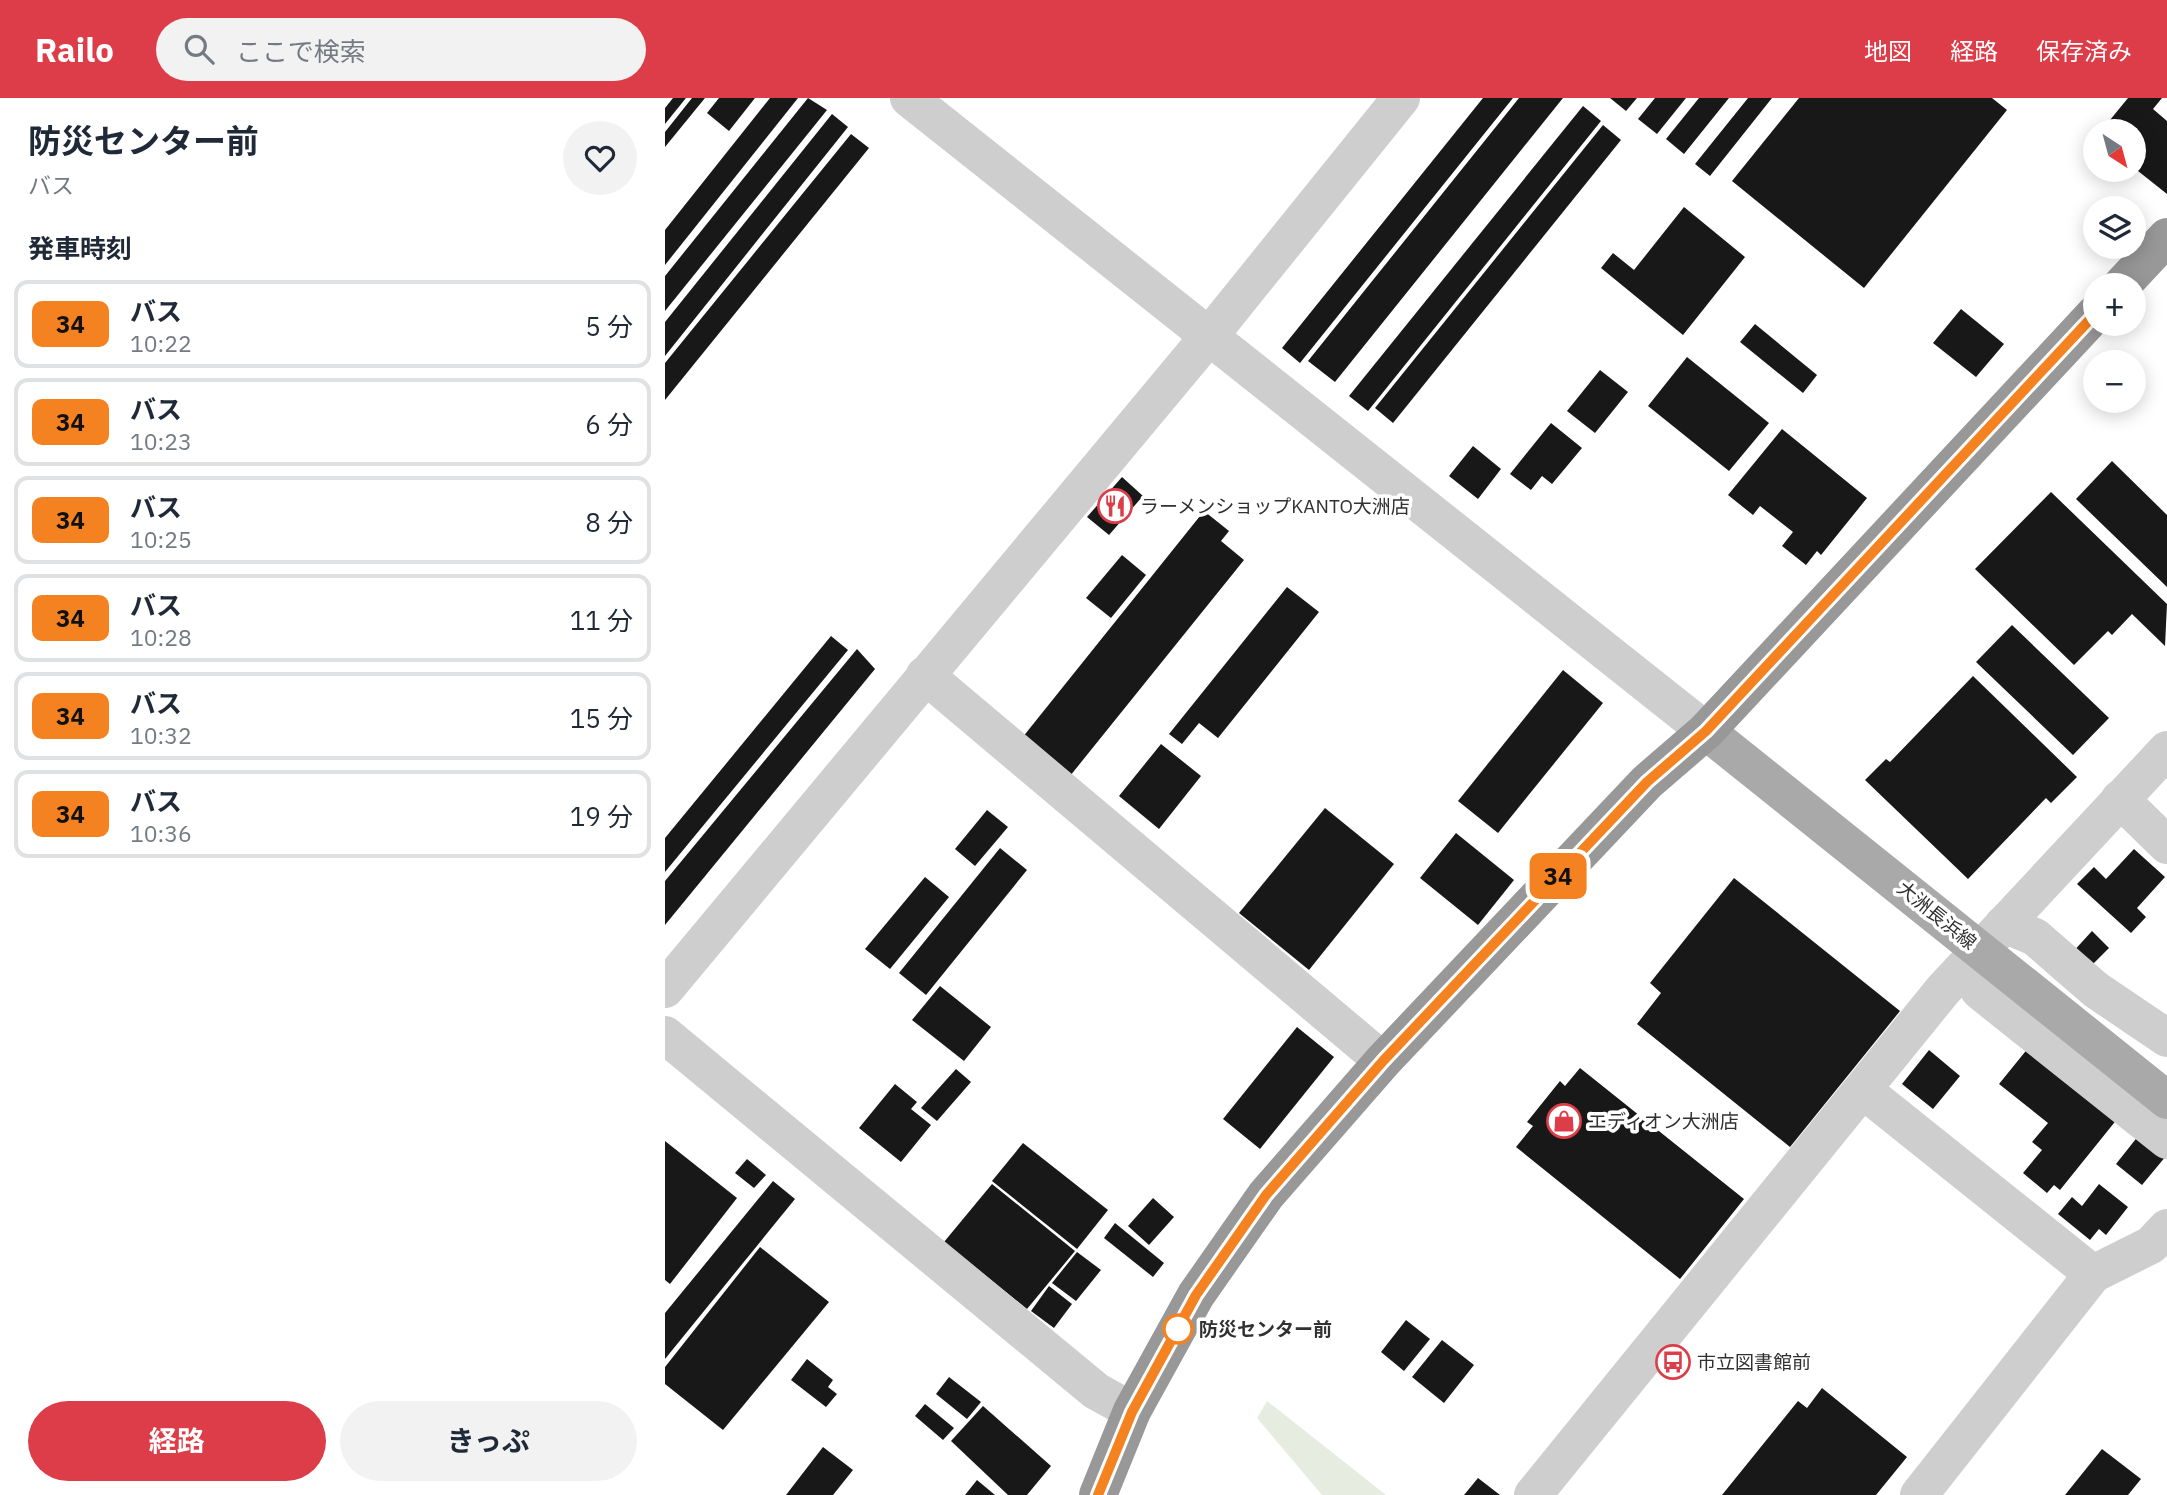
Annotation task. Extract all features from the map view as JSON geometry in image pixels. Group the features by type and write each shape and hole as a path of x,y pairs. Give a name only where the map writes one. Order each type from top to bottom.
{"highway":[{"path":"2133,273 2167,237"},
{"path":"1098,1495 1132,1412 1196,1295 1266,1195 1383,1061 1647,782 1706,731 2083,327"}],"main road":[{"name":"大洲長浜線","path":"1706,731 1983,947 2167,1100"}],"street":[{"path":"909,98 1706,731"},
{"path":"665,989 1210,335 1401,98"},
{"path":"925,675 1383,1061"},
{"path":"1533,1495 1983,947 2167,750"},
{"path":"2120,799 2167,845"},
{"path":"1983,947 2035,937 2097,990 2167,1038"},
{"path":"1983,947 1980,991 2167,1140"},
{"path":"665,1035 1096,1391 1132,1412"},
{"path":"1863,1090 2093,1274"},
{"path":"1919,1495 2093,1274 2151,1245 2167,1228"}],"shaded area":[{"path":"1267,1401 1386,1495 1322,1495 1257,1418"}],"building":[{"path":"673,98 686,98 665,124 665,108"},
{"path":"692,98 705,98 665,147 665,132"},
{"path":"719,98 755,98 729,131 707,113"},
{"path":"770,98 798,98 665,265 665,230"},
{"path":"808,98 827,110 665,311 665,276"},
{"path":"1483,98 1513,98 1300,363 1282,348"},
{"path":"1519,98 1563,98 1335,382 1308,361"},
{"path":"1610,98 1637,98 1626,111"},
{"path":"1655,98 1686,98 1657,134 1638,119"},
{"path":"1699,98 1729,98 1684,154 1666,139"},
{"path":"1748,98 1772,98 1710,176 1695,164"},
{"path":"1799,98 1992,98 2007,110 1864,288 1732,181"},
{"path":"2128,98 2162,98 2153,109 2167,121 2167,194 2146,177 2146,119 2111,119"},
{"path":"1583,106 1601,121 1368,411 1349,396"},
{"path":"832,114 848,127 665,356 665,322"},
{"path":"1603,125 1621,140 1393,423 1375,408"},
{"path":"851,134 869,148 665,400 665,363"},
{"path":"1684,207 1745,257 1683,335 1601,268 1613,253 1634,270"},
{"path":"1961,309 2004,344 1976,377 1933,343"},
{"path":"1755,324 1817,375 1803,393 1740,342"},
{"path":"1687,357 1769,423 1729,471 1648,406"},
{"path":"1600,370 1628,392 1595,433 1567,411"},
{"path":"1551,423 1582,448 1552,484 1542,476 1531,490 1510,474"},
{"path":"1782,429 1867,498 1821,555 1817,551 1806,565 1782,546 1793,532 1760,506 1753,515 1728,495"},
{"path":"1473,446 1501,469 1478,499 1449,476"},
{"path":"2112,461 2167,515 2167,587 2076,499"},
{"name":"ラーメンショップKANTO大洲店","path":"1122,477 1143,496 1109,535 1087,517"},
{"path":"2051,492 2167,604 2165,646 2132,614 2112,635 2108,631 2074,665 1975,569"},
{"path":"1204,511 1229,531 1221,541 1244,560 1070,776 1022,738"},
{"path":"1122,555 1146,575 1111,618 1086,598"},
{"path":"1287,587 1319,612 1218,738 1199,723 1182,744 1169,734"},
{"path":"2012,625 2109,718 2073,755 1976,662"},
{"path":"831,636 848,650 665,872 665,838"},
{"path":"857,649 875,669 665,925 665,881"},
{"path":"1563,670 1603,703 1498,833 1458,801"},
{"path":"1973,676 2077,777 2051,803 2046,798 1968,879 1865,780 1886,759 1890,762"},
{"path":"1161,744 1201,776 1159,829 1119,796"},
{"path":"1325,808 1394,864 1309,970 1239,913"},
{"path":"987,810 1008,827 975,866 955,849"},
{"path":"1456,833 1514,880 1478,925 1420,878"},
{"path":"1000,848 1027,870 926,995 899,973"},
{"path":"2134,849 2165,877 2137,908 2146,917 2131,933 2077,884 2094,867 2106,879"},
{"path":"925,877 949,897 890,969 865,949"},
{"path":"1734,878 1900,1011 1790,1147 1637,1024 1661,993 1650,983"},
{"path":"2092,931 2109,948 2088,969 2071,954"},
{"path":"940,986 991,1027 964,1061 912,1020"},
{"path":"1297,1027 1334,1057 1260,1149 1223,1119"},
{"path":"2029,1047 2118,1118 2060,1190 2054,1185 2047,1193 2023,1173 2042,1150 2032,1142 2048,1123 1999,1084"},
{"path":"1929,1050 1960,1076 1933,1109 1902,1084"},
{"path":"1580,1068 1744,1199 1680,1279 1516,1147 1533,1126 1527,1122 1560,1081 1565,1086"},
{"path":"956,1069 971,1082 937,1121 921,1108"},
{"path":"895,1084 917,1102 911,1109 931,1125 901,1162 859,1128"},
{"path":"2139,1135 2166,1156 2142,1185 2116,1164"},
{"path":"665,1141 737,1198 670,1284 665,1280"},
{"path":"1023,1143 1108,1210 1077,1249 992,1181"},
{"path":"747,1159 766,1175 754,1188 735,1173"},
{"path":"773,1181 795,1199 665,1359 665,1313"},
{"path":"992,1184 1075,1251 1027,1309 944,1242"},
{"path":"2099,1184 2128,1207 2106,1235 2099,1229 2090,1240 2058,1214 2072,1197 2082,1206"},
{"path":"1153,1198 1174,1217 1149,1245 1128,1226"},
{"path":"1115,1223 1164,1263 1153,1277 1104,1238"},
{"path":"760,1247 829,1302 723,1430 665,1384 665,1367"},
{"path":"1077,1252 1101,1270 1076,1301 1052,1283"},
{"path":"1049,1286 1072,1304 1054,1328 1031,1311"},
{"path":"1406,1320 1430,1339 1404,1371 1381,1352"},
{"path":"1442,1340 1474,1365 1444,1403 1412,1377"},
{"path":"807,1359 833,1380 828,1387 837,1394 826,1407 791,1380"},
{"path":"949,1377 981,1402 967,1419 936,1394"},
{"path":"1822,1388 1907,1457 1876,1495 1722,1495 1798,1401 1807,1408"},
{"path":"925,1404 954,1428 943,1440 915,1416"},
{"path":"983,1406 1051,1466 1027,1495 1008,1495 951,1441"},
{"path":"823,1447 853,1470 833,1495 786,1495"},
{"path":"2102,1449 2141,1479 2128,1495 2065,1495"},
{"path":"1478,1478 1500,1495 1464,1495"},
{"path":"977,1480 995,1495 965,1495"}],"bus line":[{"name":"34","path":"1098,1495 1132,1412 1196,1295 1266,1195 1383,1061 1647,782 1706,731 2083,327"}],"place":[{"name":"ラーメンショップKANTO大洲店","path":"1115,506"},
{"name":"エディオン大洲店","path":"1564,1121"},
{"name":"防災センター前","path":"1178,1329"},
{"name":"市立図書館前","path":"1673,1362"}]}
